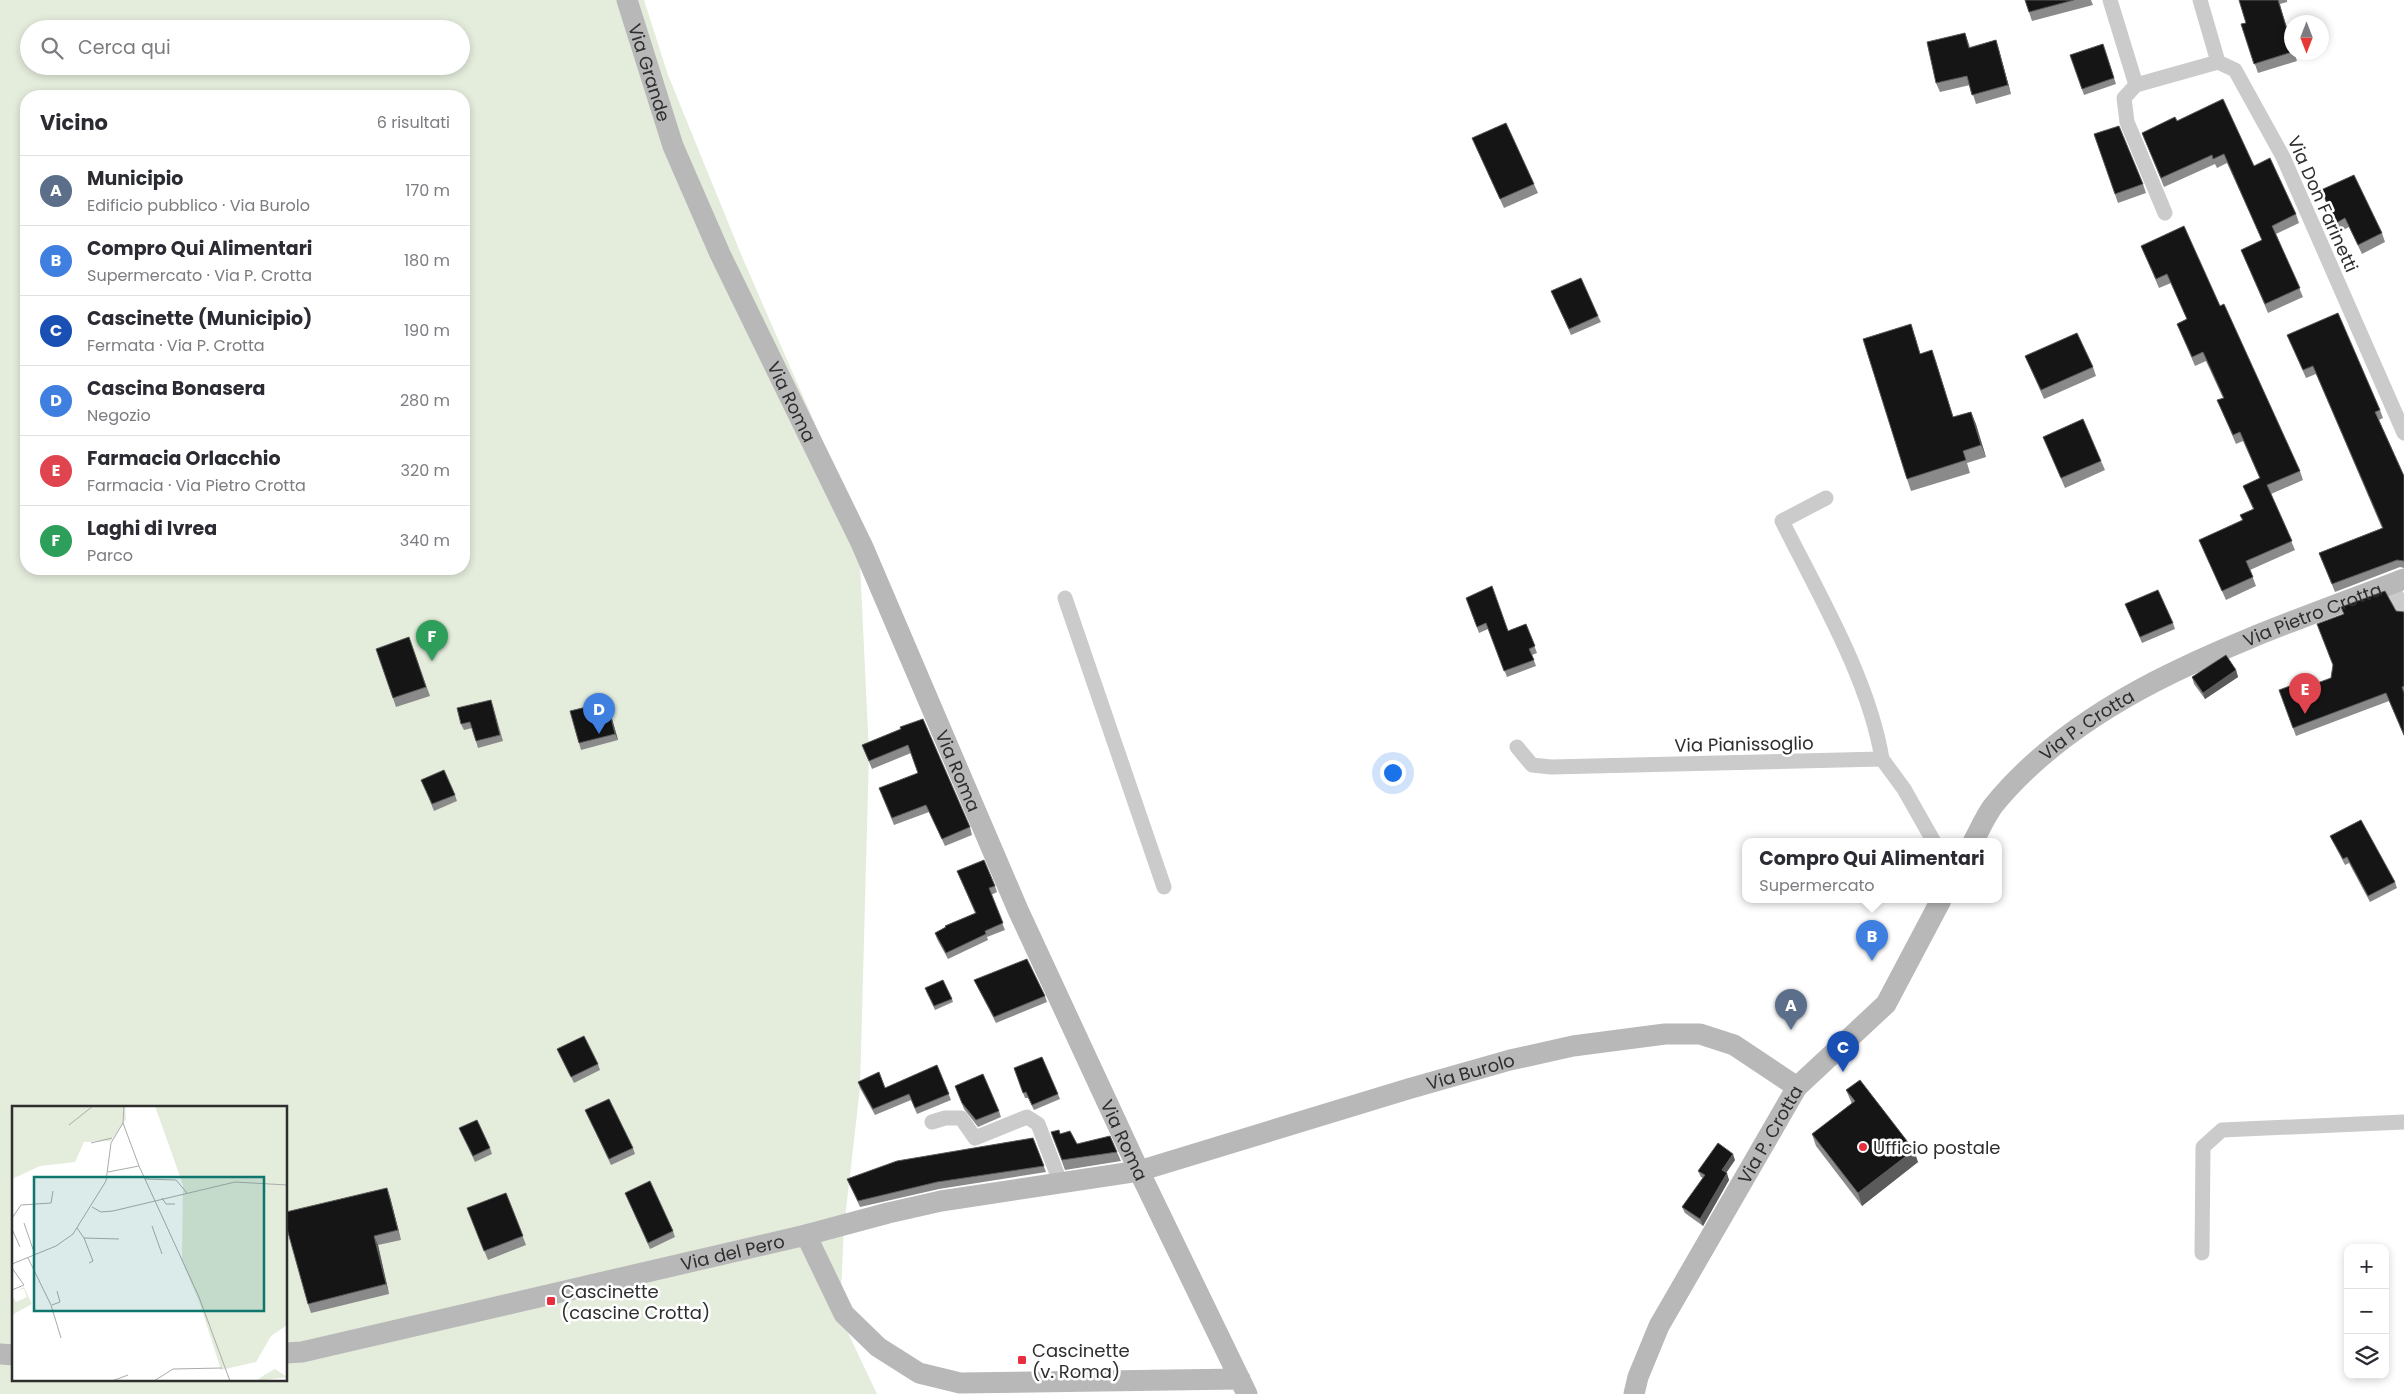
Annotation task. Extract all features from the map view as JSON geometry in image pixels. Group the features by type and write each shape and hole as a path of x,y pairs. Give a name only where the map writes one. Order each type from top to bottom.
{"street":[{"name":"Via Grande","path":"627,0 673,146"},
{"path":"2110,0 2136,85"},
{"path":"2165,213 2128,122 2124,98 2136,85 2218,62 2200,0"},
{"name":"Via Don Farinetti","path":"2218,62 2235,70 2255,102 2283,157 2404,433"},
{"name":"Via Roma","path":"673,146 720,254 862,545 1018,910 1139,1171 1244,1387"},
{"path":"1826,498 1782,521 1864,693 1878,736 1882,759 1904,789 1932,838"},
{"name":"Via Pietro Crotta","path":"2233,646 2398,581 2404,611"},
{"path":"1065,598 1164,887"},
{"name":"Via P. Crotta","path":"1975,838 1993,807 2041,758 2066,736 2167,675 2233,646"},
{"name":"Via Pianissoglio","path":"1517,747 1532,765 1551,768 1882,759"},
{"name":"Via P. Crotta","path":"1634,1394 1638,1376 1658,1326 1797,1087 1886,1004 1939,903"},
{"name":"Via Burolo","path":"1139,1171 1510,1060 1573,1046 1665,1034 1700,1034 1734,1045 1797,1087"},
{"path":"932,1122 945,1118 961,1118 975,1138 1027,1118 1038,1124 1061,1184"},
{"path":"2202,1253 2203,1147 2222,1130 2404,1122"},
{"name":"Via del Pero","path":"288,1353 302,1352 806,1235 888,1212 940,1201 1139,1171"},
{"path":"806,1235 844,1314 878,1346 919,1373 960,1383 1244,1387"}],"green space":[{"path":"0,0 644,0 668,75 743,259 858,522 869,753 860,1088 844,1227 840,1316 877,1394 0,1394"}],"building":[{"path":"2025,0 2074,0 2029,12"},
{"path":"2239,0 2278,0 2284,20 2284,55 2254,64 2241,24 2246,23"},
{"path":"1965,33 1969,48 1996,40 2008,85 1972,95 1967,76 1936,83 1927,42"},
{"path":"2103,44 2114,78 2082,89 2070,55"},
{"path":"2223,99 2254,166 2270,158 2296,214 2272,226 2300,288 2265,304 2241,250 2262,240 2224,154 2213,159 2212,155 2161,178 2142,133 2175,117 2177,121"},
{"path":"1506,123 1534,184 1500,199 1472,138"},
{"path":"2119,126 2143,184 2115,194 2094,134"},
{"path":"2354,175 2382,233 2358,245 2345,218 2336,223 2321,190"},
{"path":"2184,226 2220,306 2224,304 2300,471 2267,485 2292,541 2246,561 2253,577 2222,591 2199,540 2243,520 2240,515 2254,509 2243,486 2260,478 2240,432 2233,435 2217,400 2224,398 2203,352 2192,357 2177,324 2187,319 2167,274 2156,279 2141,246"},
{"path":"1581,278 1598,316 1569,329 1551,291"},
{"path":"2338,313 2380,410 2375,412 2404,476 2404,561 2397,560 2332,584 2319,553 2383,528 2313,366 2303,370 2287,335"},
{"path":"1911,324 1920,354 1932,350 1953,417 1971,412 1981,445 1963,451 1966,460 1907,479 1863,339"},
{"path":"2077,333 2093,367 2041,390 2025,356"},
{"path":"2083,419 2101,461 2061,478 2043,437"},
{"path":"1492,586 1508,631 1526,624 1535,646 1529,649 1534,660 1504,671 1486,623 1477,627 1466,598"},
{"path":"2158,590 2173,623 2140,637 2125,604"},
{"path":"2385,591 2396,611 2404,612 2404,686 2402,687 2404,693 2404,735 2386,693 2293,728 2279,690 2298,683 2301,689 2331,678 2333,665 2317,624 2344,614 2341,607"},
{"path":"409,637 426,687 393,698 376,649"},
{"path":"2226,655 2236,670 2203,693 2192,677"},
{"path":"491,700 500,735 476,741 470,722 461,724 457,708"},
{"path":"607,702 615,734 579,743 570,711"},
{"path":"923,719 970,827 942,839 926,805 892,818 879,788 918,773 908,745 869,761 862,745 901,729 900,727"},
{"path":"444,770 455,795 432,804 421,780"},
{"path":"2361,820 2395,882 2368,896 2347,857 2343,859 2330,836"},
{"path":"984,860 995,886 989,888 1003,923 985,931 986,934 946,953 935,933 945,926 976,913 957,871"},
{"path":"1027,959 1045,996 994,1017 974,980"},
{"path":"943,980 952,999 934,1006 925,988"},
{"path":"584,1036 598,1064 571,1077 557,1049"},
{"path":"1042,1057 1058,1094 1032,1105 1026,1092 1023,1093 1014,1068"},
{"path":"937,1065 949,1094 915,1108 909,1094 873,1109 858,1082 879,1072 885,1088"},
{"path":"983,1074 999,1111 976,1120 962,1103 955,1086"},
{"path":"1860,1080 1914,1150 1858,1193 1812,1134 1855,1101 1846,1090"},
{"path":"609,1099 633,1148 609,1159 585,1110"},
{"path":"477,1120 490,1148 473,1156 459,1128"},
{"path":"1059,1130 1060,1134 1070,1131 1077,1144 1110,1136 1117,1152 1062,1160 1051,1132"},
{"path":"1033,1138 1044,1166 937,1182 858,1201 847,1179 897,1161"},
{"path":"1718,1143 1733,1154 1722,1170 1727,1173 1700,1219 1682,1207 1705,1175 1698,1171"},
{"path":"650,1181 673,1231 648,1243 625,1193"},
{"path":"387,1188 398,1230 374,1236 386,1284 308,1304 288,1232 288,1212"},
{"path":"506,1193 523,1236 484,1251 467,1208"}],"place":[{"name":"Laghi di Ivrea","path":"432,661"},
{"name":"Farmacia Orlacchio","path":"2305,714"},
{"name":"Cascina Bonasera","path":"599,734"},
{"name":"Compro Qui Alimentari","path":"1872,961"},
{"name":"Municipio","path":"1791,1030"},
{"name":"Cascinette (Municipio)","path":"1843,1072"},
{"name":"Ufficio postale","path":"1863,1147"},
{"name":"Cascinette (cascine Crotta)","path":"551,1301"},
{"name":"Cascinette (v. Roma)","path":"1022,1360"}]}
